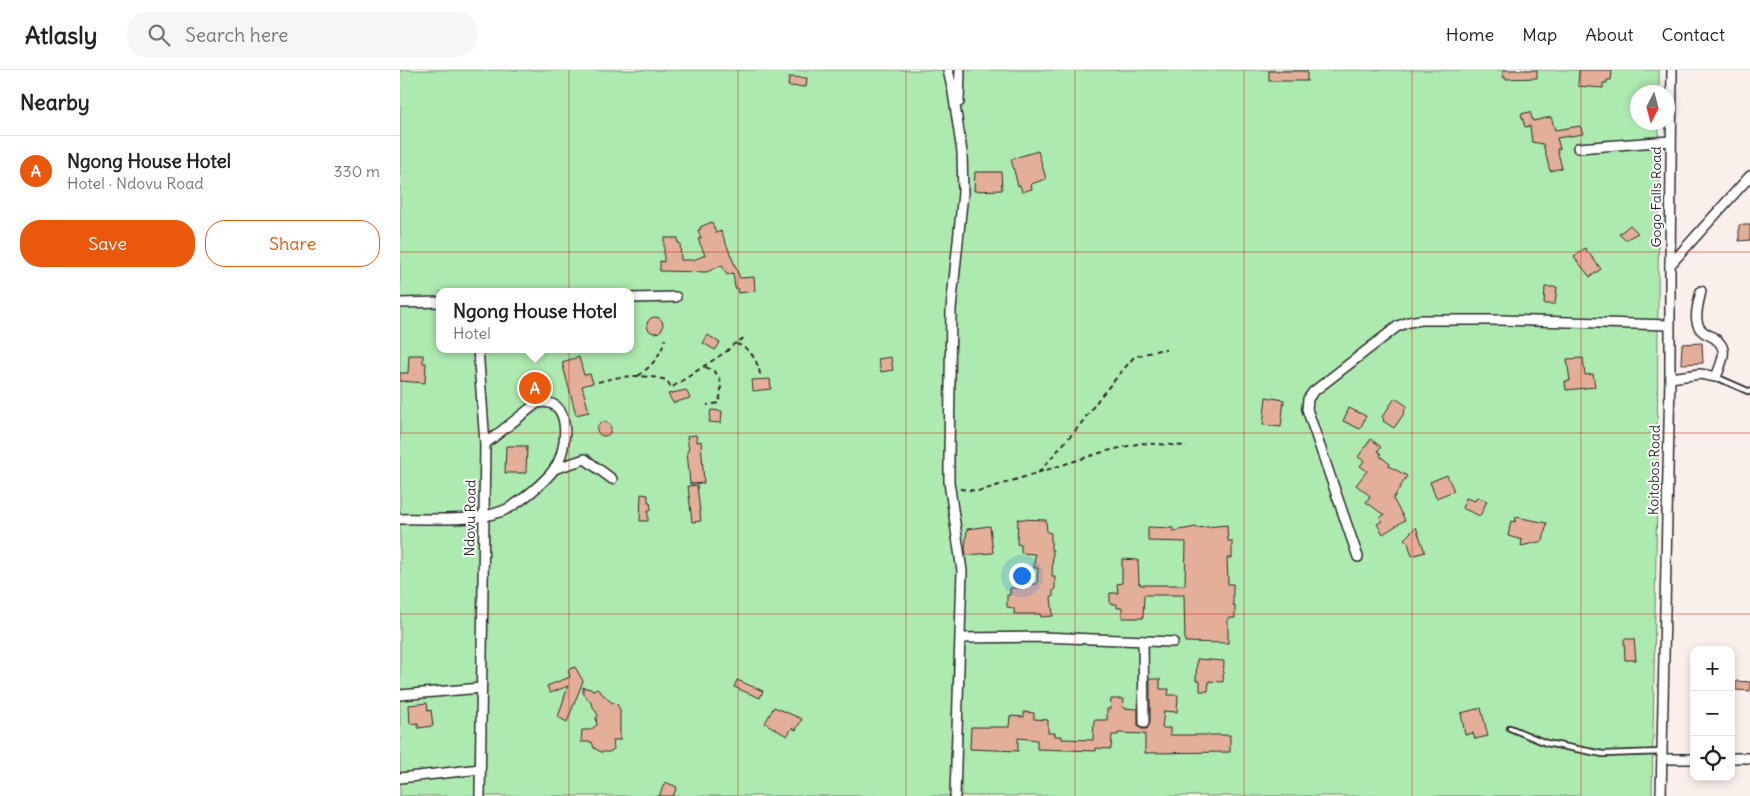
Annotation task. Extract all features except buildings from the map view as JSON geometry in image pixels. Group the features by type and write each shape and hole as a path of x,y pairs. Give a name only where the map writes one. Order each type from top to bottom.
{"street":[{"path":"948,70 962,152 963,193 951,309 949,457 950,488 962,571 955,796"},
{"path":"958,126 960,70"},
{"name":"Gogo Falls Road","path":"1670,265 1672,70"},
{"path":"1578,148 1670,141"},
{"path":"1670,265 1750,176"},
{"name":"Koitobos Road","path":"1661,796 1670,378 1670,265"},
{"path":"1670,378 1700,374 1716,378 1724,350 1721,343 1703,332 1699,327 1697,319 1701,290"},
{"path":"634,298 676,297"},
{"path":"400,303 436,302"},
{"path":"1358,556 1306,409 1308,399 1313,392 1398,326 1421,320 1501,320 1669,325"},
{"name":"Ndovu Road","path":"478,353 485,444 480,796"},
{"path":"400,519 484,517 509,508 534,489 554,470 564,441 562,413 558,407 551,403 545,401 537,403 485,444"},
{"path":"554,470 585,459 612,479"},
{"path":"961,638 1041,637 1173,642"},
{"path":"1143,641 1144,723"},
{"path":"400,695 481,688"},
{"path":"1662,756 1690,759"},
{"path":"1735,758 1750,758"},
{"path":"400,778 480,769"}],"lane":[{"path":"1716,378 1750,392"},
{"path":"1510,728 1546,744 1603,754 1662,756"}],"path":[{"path":"598,382 617,377 646,376 666,380 671,388 744,338"},
{"path":"638,376 651,367 663,350 665,339"},
{"path":"734,344 738,344 753,354 759,367 761,378"},
{"path":"1037,474 1080,425 1134,357 1166,350"},
{"path":"704,366 714,370 719,377 722,389 719,403 707,405"},
{"path":"950,488 980,492 1103,452 1141,443 1187,446"}],"green space":[{"path":"400,70 1659,70 1659,85 1630,85 1630,130 1659,130 1657,491 1652,796 400,796"}],"place":[{"name":"Ngong House Hotel","path":"535,388"}]}
